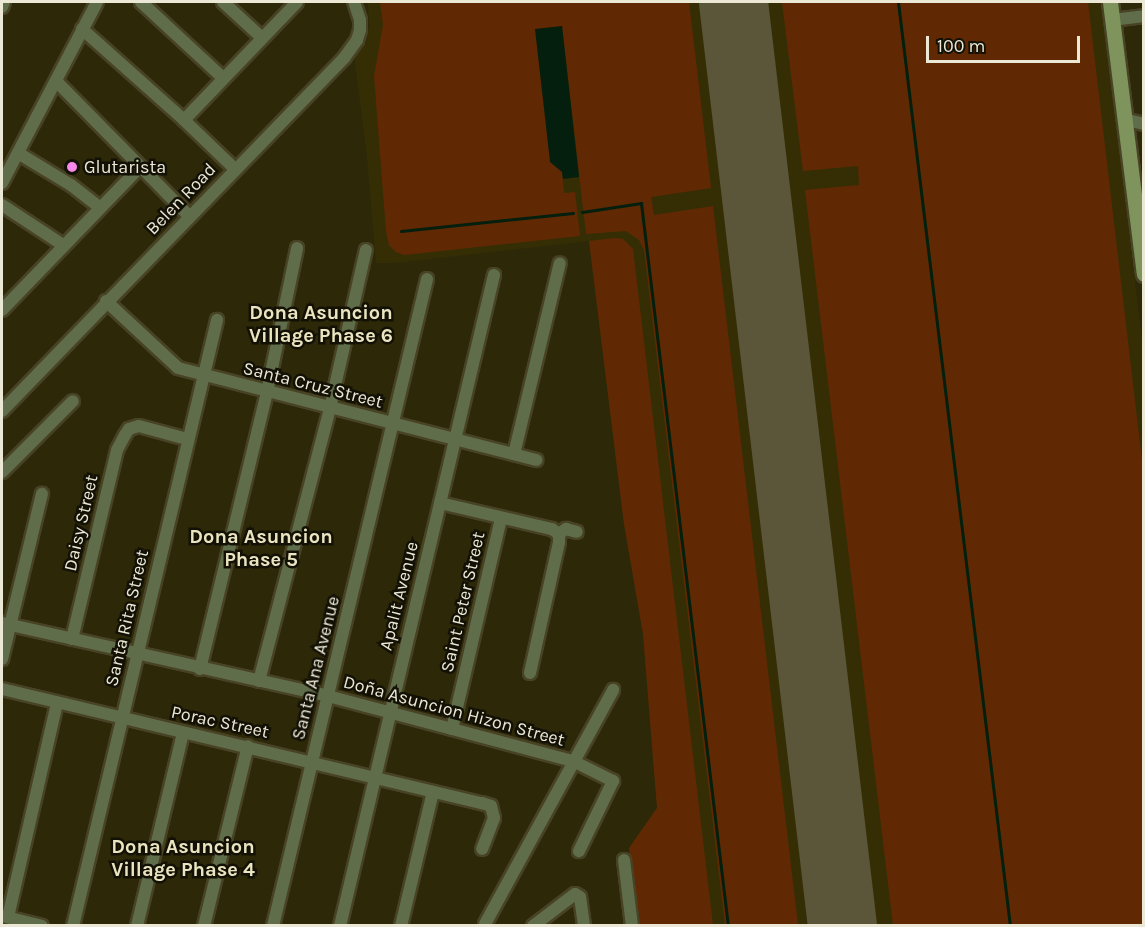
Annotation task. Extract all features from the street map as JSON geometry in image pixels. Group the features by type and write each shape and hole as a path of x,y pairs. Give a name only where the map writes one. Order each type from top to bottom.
{"main road":[{"path":"1110,2 1143,274"}],"street":[{"path":"2,7 4,2"},
{"path":"2,183 97,2"},
{"path":"141,2 223,78"},
{"path":"224,2 261,37"},
{"path":"184,120 297,2"},
{"name":"Belen Road","path":"2,411 351,49 360,30 360,20 354,2"},
{"path":"1112,20 1143,16"},
{"path":"82,30 184,120 235,169"},
{"path":"56,81 189,216"},
{"path":"1124,119 1143,124"},
{"path":"18,153 71,185 100,208"},
{"path":"2,310 140,167"},
{"path":"2,206 63,245"},
{"path":"200,669 267,392 297,248"},
{"path":"259,681 330,408 366,250"},
{"path":"514,454 560,263"},
{"name":"Apalit Avenue","path":"340,926 389,711 457,440 494,275"},
{"name":"Santa Ana Avenue","path":"273,926 427,279"},
{"name":"Santa Cruz Street","path":"106,301 172,364 204,376 536,460"},
{"name":"Santa Rita Street","path":"73,926 217,320"},
{"path":"3,466 73,400"},
{"name":"Daisy Street","path":"72,639 117,450 129,429 139,426 187,439"},
{"path":"2,659 6,624 42,494"},
{"path":"440,504 552,530 559,534"},
{"name":"Saint Peter Street","path":"452,729 501,518"},
{"path":"559,534 566,529 578,531"},
{"path":"530,673 559,534"},
{"name":"Doña Asuncion Hizon Street","path":"6,624 328,696 573,761 613,781 579,851"},
{"name":"Porac Street","path":"2,689 183,733 248,746 491,806 494,818 482,849"},
{"path":"485,924 613,690"},
{"path":"42,926 5,917 57,703"},
{"path":"137,926 183,733"},
{"path":"204,926 248,746"},
{"path":"401,926 433,792"},
{"path":"624,860 632,926"},
{"path":"539,923 577,895 580,897 584,926"}],"shaded area":[{"path":"368,2 1102,2 1144,357 1143,925 638,925 629,848 657,808 643,634 624,524 589,241 394,263 376,263 367,158 354,56 366,43 369,26"},
{"path":"380,2 689,2 711,188 651,197 654,215 713,206 798,925 725,925 644,250 639,240 626,231 586,234 562,26 562,172 564,193 575,192 580,236 404,255 396,252 389,245 386,231 374,76 383,25"},
{"path":"782,2 1088,2 1143,469 1143,925 893,925 805,190 859,185 858,166 803,171"},
{"path":"562,26 579,177 563,179 562,172 550,162 535,29"},
{"path":"623,239 633,249 713,925 638,925 629,848 657,808 643,634 624,524 589,241"}],"waterway":[{"path":"898,2 1010,926"},
{"path":"582,212 641,203 728,926"},
{"path":"401,231 573,213"}],"runway":[{"path":"733,2 842,926"}],"place":[{"name":"Glutarista","path":"72,167"}],"district":[{"name":"Dona Asuncion Village Phase 6","path":"321,324"},
{"name":"Dona Asuncion Phase 5","path":"261,548"},
{"name":"Dona Asuncion Village Phase 4","path":"183,858"}]}
